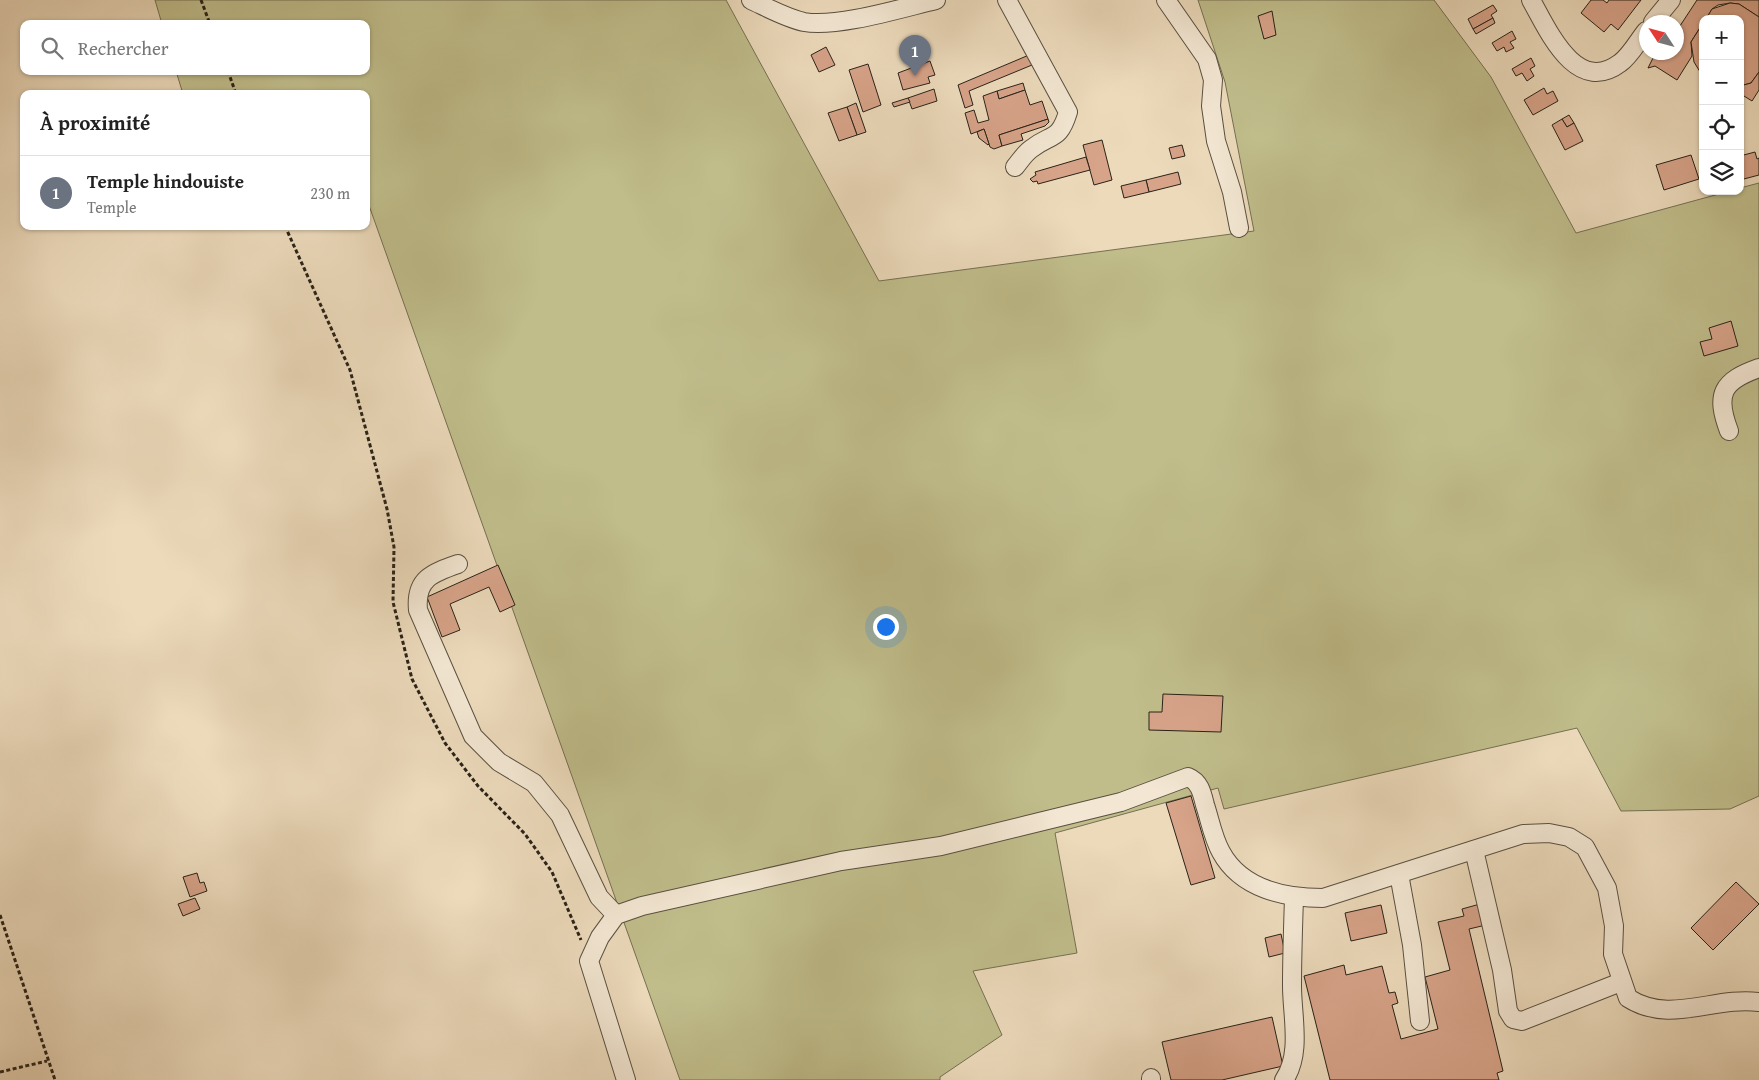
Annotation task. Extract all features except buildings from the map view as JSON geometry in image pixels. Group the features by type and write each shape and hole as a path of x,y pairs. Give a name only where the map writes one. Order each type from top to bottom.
{"street":[{"path":"751,0 774,11 805,22 835,21 892,11 936,0"},
{"path":"1007,0 1068,112 1063,129 1050,140 1031,149 1015,167"},
{"path":"1166,0 1207,59 1213,80 1211,106 1216,141 1232,192 1240,228"},
{"path":"1531,0 1558,46 1571,62 1587,71 1604,71 1620,63 1639,40"},
{"path":"1659,15 1671,0"},
{"path":"1729,431 1720,404 1724,392 1730,383 1742,374 1759,368"},
{"path":"458,564 435,572 421,584 417,597 418,610 449,684 473,736 499,762 534,783 560,815 599,897 616,915"},
{"path":"626,1080 589,961 600,937 616,915 642,906 760,879 841,862 941,846 1121,802 1188,777 1199,785 1221,852 1243,878 1266,890 1294,898 1323,898 1523,834 1548,833 1569,837 1585,847 1607,888 1614,926 1613,954 1628,998 1651,1010 1688,1009 1742,1000 1759,1002"},
{"path":"1474,850 1502,970 1508,1012 1513,1019 1522,1021 1621,982"},
{"path":"1399,874 1412,945 1420,1021"},
{"path":"1284,1080 1291,1070 1294,1046 1292,987 1294,898"}],"path":[{"path":"201,0 208,20"},
{"path":"229,75 235,90"},
{"path":"0,915 47,1061 55,1080"},
{"path":"0,1072 47,1061"}],"shaded area":[{"path":"155,0 726,0 879,281 1254,231 1225,82 1198,0 1434,0 1491,77 1576,233 1715,195 1744,195 1744,187 1759,183 1759,796 1730,809 1621,811 1577,728 1224,809 1218,788 1055,833 1077,953 973,971 1002,1035 940,1077 940,1080 680,1080 370,208 370,90 182,90 177,75 370,75 370,20 161,20"}],"place":[{"name":"Temple hindouiste","path":"915,76"}]}
